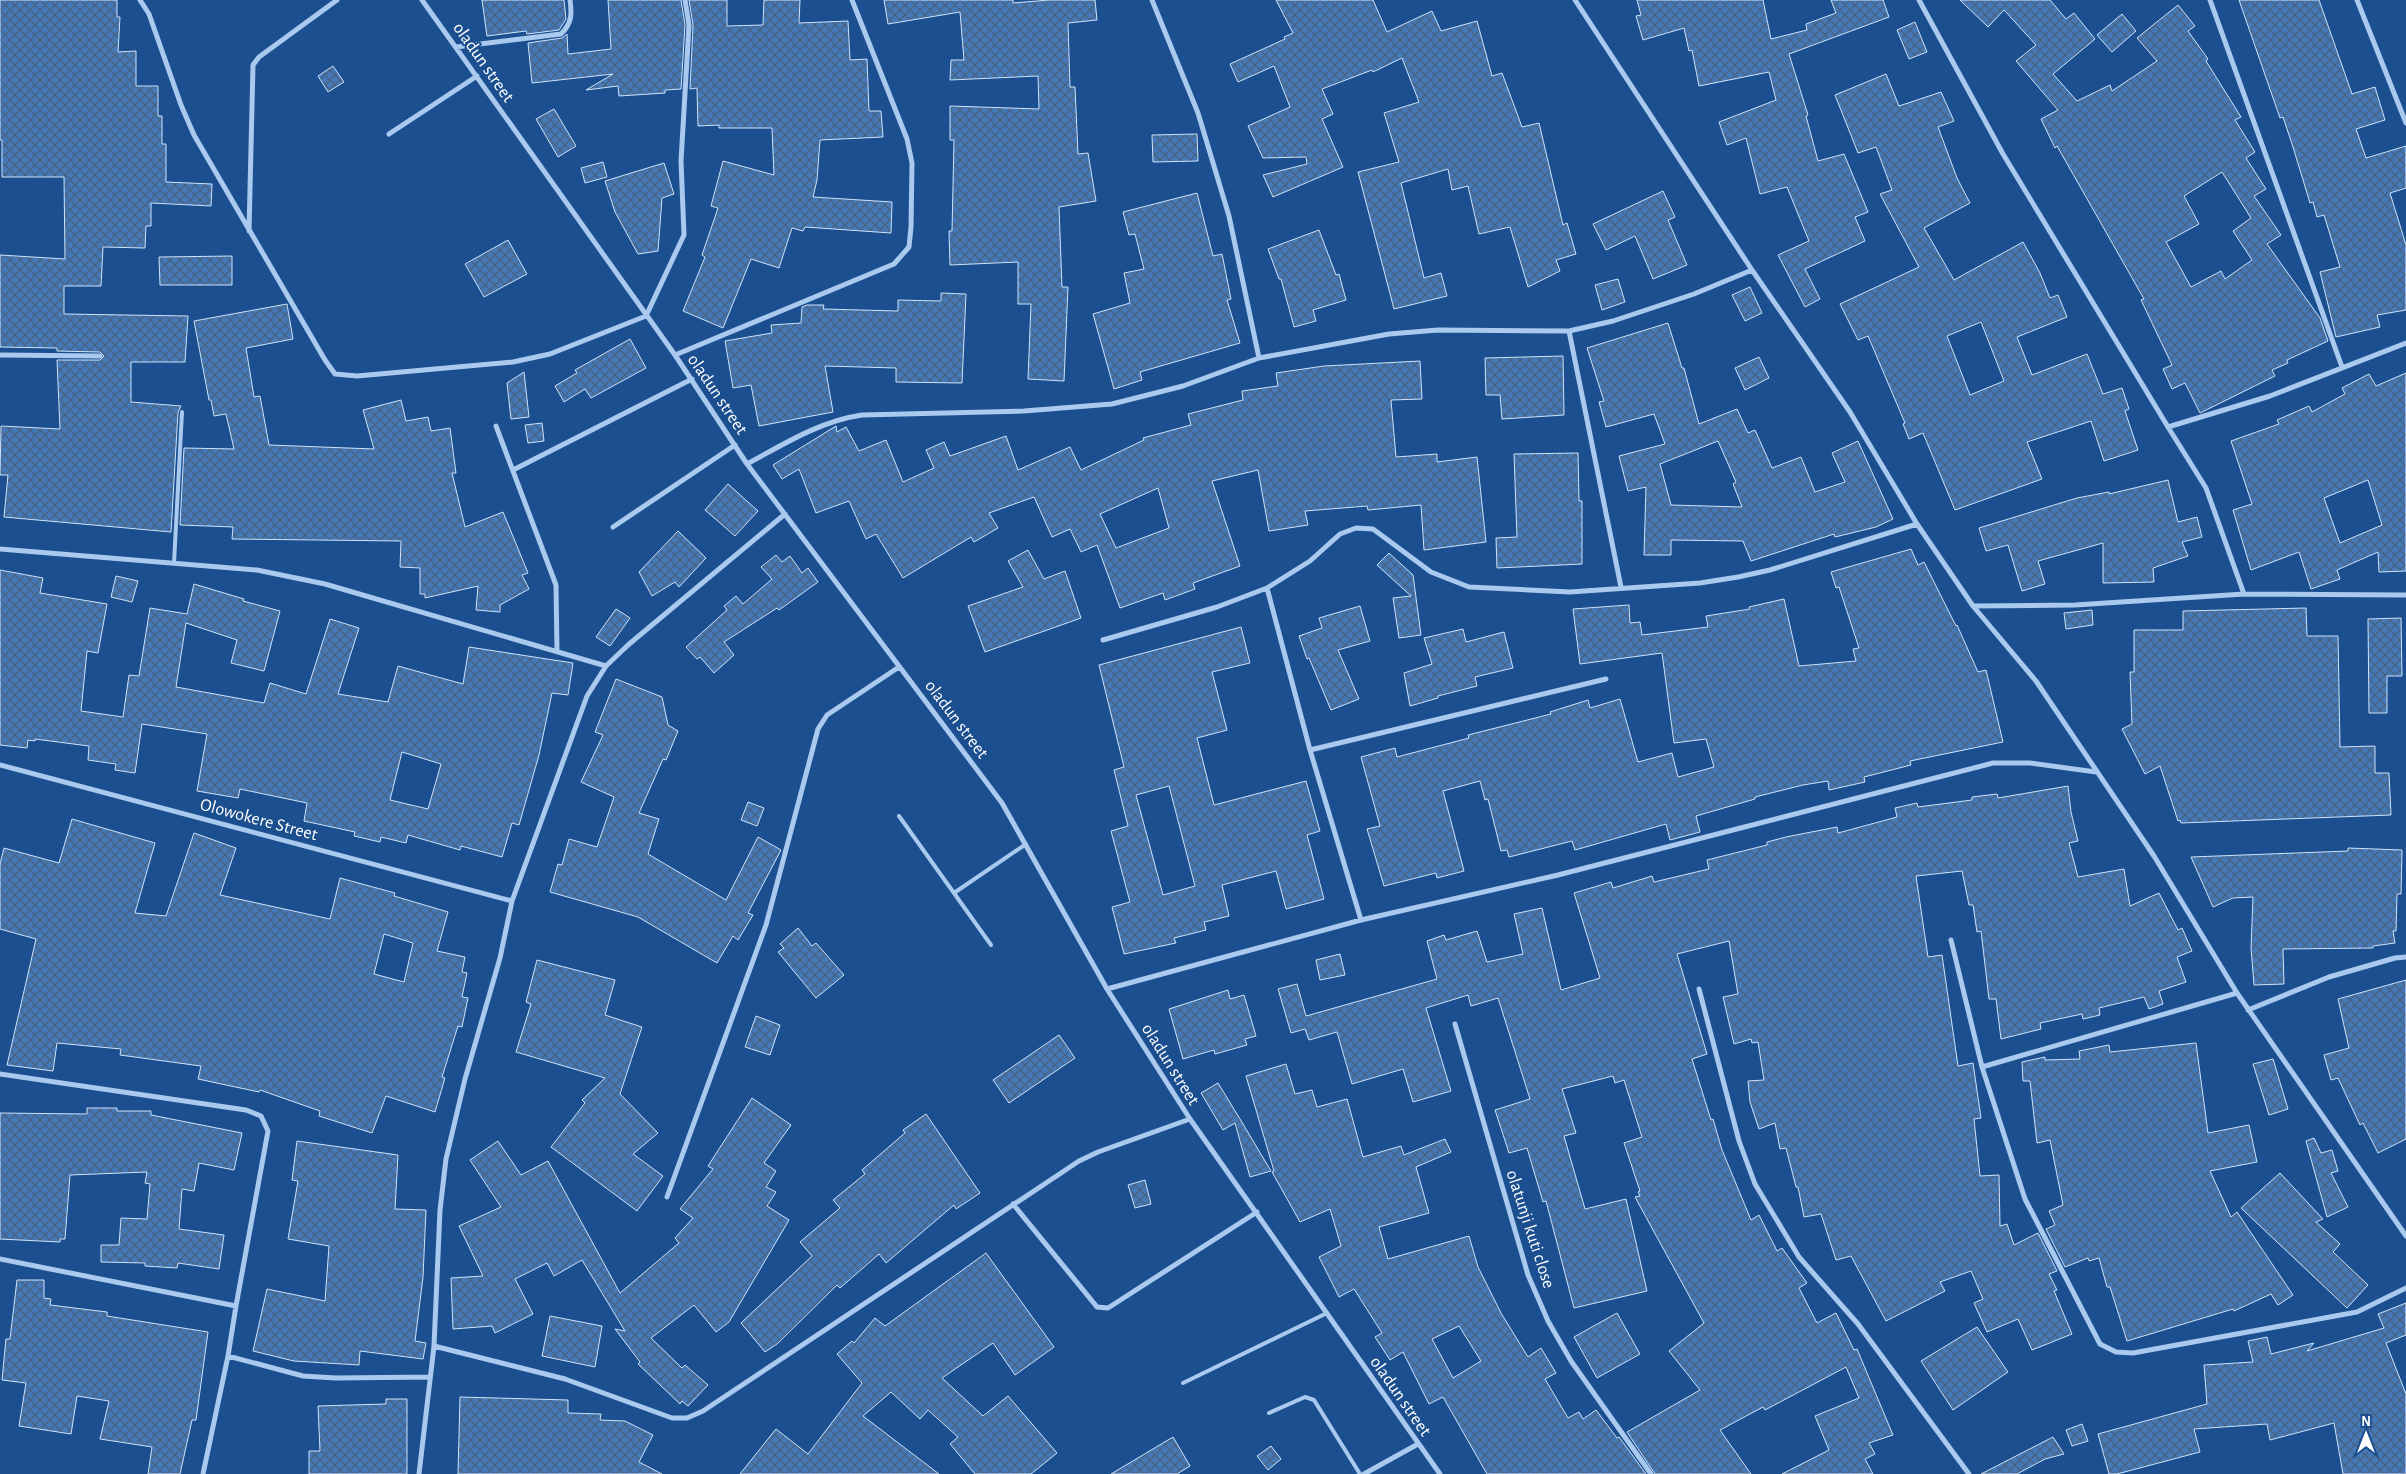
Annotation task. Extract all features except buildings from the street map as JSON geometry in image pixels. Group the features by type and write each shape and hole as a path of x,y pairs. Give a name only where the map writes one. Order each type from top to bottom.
{"street":[{"path":"140,0 149,14 181,106 194,135 249,231 335,374 356,376 512,362 550,354 646,316 684,235 681,161 689,25 685,0"},
{"path":"249,231 253,66 259,57 337,0"},
{"name":"oladun street","path":"422,0 675,355 747,464 1002,803 1107,989 1190,1120 1257,1212 1440,1474"},
{"path":"456,47 561,34 568,26 572,14 570,0"},
{"path":"675,355 894,264 909,247 912,163 907,140 852,0"},
{"path":"1152,0 1195,104 1229,216 1259,358"},
{"path":"1575,0 1752,270 1850,412 1917,524 1973,606 2036,681 2154,856 2248,1010 2406,1236"},
{"path":"1919,0 2003,154 2206,488 2244,594"},
{"path":"2210,0 2342,367"},
{"path":"2357,0 2406,123"},
{"path":"390,134 476,76"},
{"path":"747,464 839,418 1024,411 1112,404 1183,386 1259,358 1389,334 1438,330 1569,331 1613,321 1676,300 1752,270"},
{"path":"1569,331 1621,587"},
{"path":"2168,427 2270,396 2406,342"},
{"path":"0,355 100,356"},
{"path":"513,470 692,380"},
{"path":"496,426 556,585 556,652"},
{"path":"613,527 735,445"},
{"path":"419,1474 434,1346 440,1210 446,1160 465,1079 500,958 512,901 587,696 606,666 785,514"},
{"path":"1103,640 1217,607 1267,588 1310,561 1340,534 1356,528 1372,529 1431,572 1469,587 1570,592 1700,583 1754,574 1917,524"},
{"path":"0,549 257,570 325,584 606,666"},
{"path":"1267,588 1310,750 1361,920"},
{"path":"1973,606 2075,605 2244,594 2406,595"},
{"path":"667,1198 766,925 818,729 827,715 900,667"},
{"path":"1310,750 1606,679"},
{"path":"1107,989 1361,920 1558,875 1993,764 2030,763 2096,772"},
{"name":"Olowokere Street","path":"0,765 512,901"},
{"path":"1950,940 1982,1067 2025,1199 2100,1344 2116,1352 2133,1354 2357,1312 2406,1288"},
{"path":"2248,1010 2329,977 2395,958 2406,957"},
{"path":"1699,989 1739,1141 1759,1191 1798,1257 1858,1324 1969,1474"},
{"path":"1982,1067 2237,993"},
{"name":"olatunji kuti close","path":"1455,1024 1528,1275 1548,1320 1571,1360 1651,1474"},
{"path":"0,1074 237,1108 261,1116 268,1131 228,1356 203,1474"},
{"path":"434,1346 565,1379 672,1418 687,1418 703,1411 1063,1171 1098,1152 1190,1120"},
{"path":"1013,1204 1096,1307 1108,1308 1257,1212"},
{"path":"0,1259 236,1306"},
{"path":"228,1356 303,1376 336,1378 430,1377"},
{"path":"1362,1474 1418,1444"}],"lane":[{"path":"174,563 182,412"},
{"path":"900,816 991,945"},
{"path":"954,892 1026,844"},
{"path":"1183,1383 1327,1312"},
{"path":"1269,1413 1305,1397 1314,1400 1362,1474"}]}
